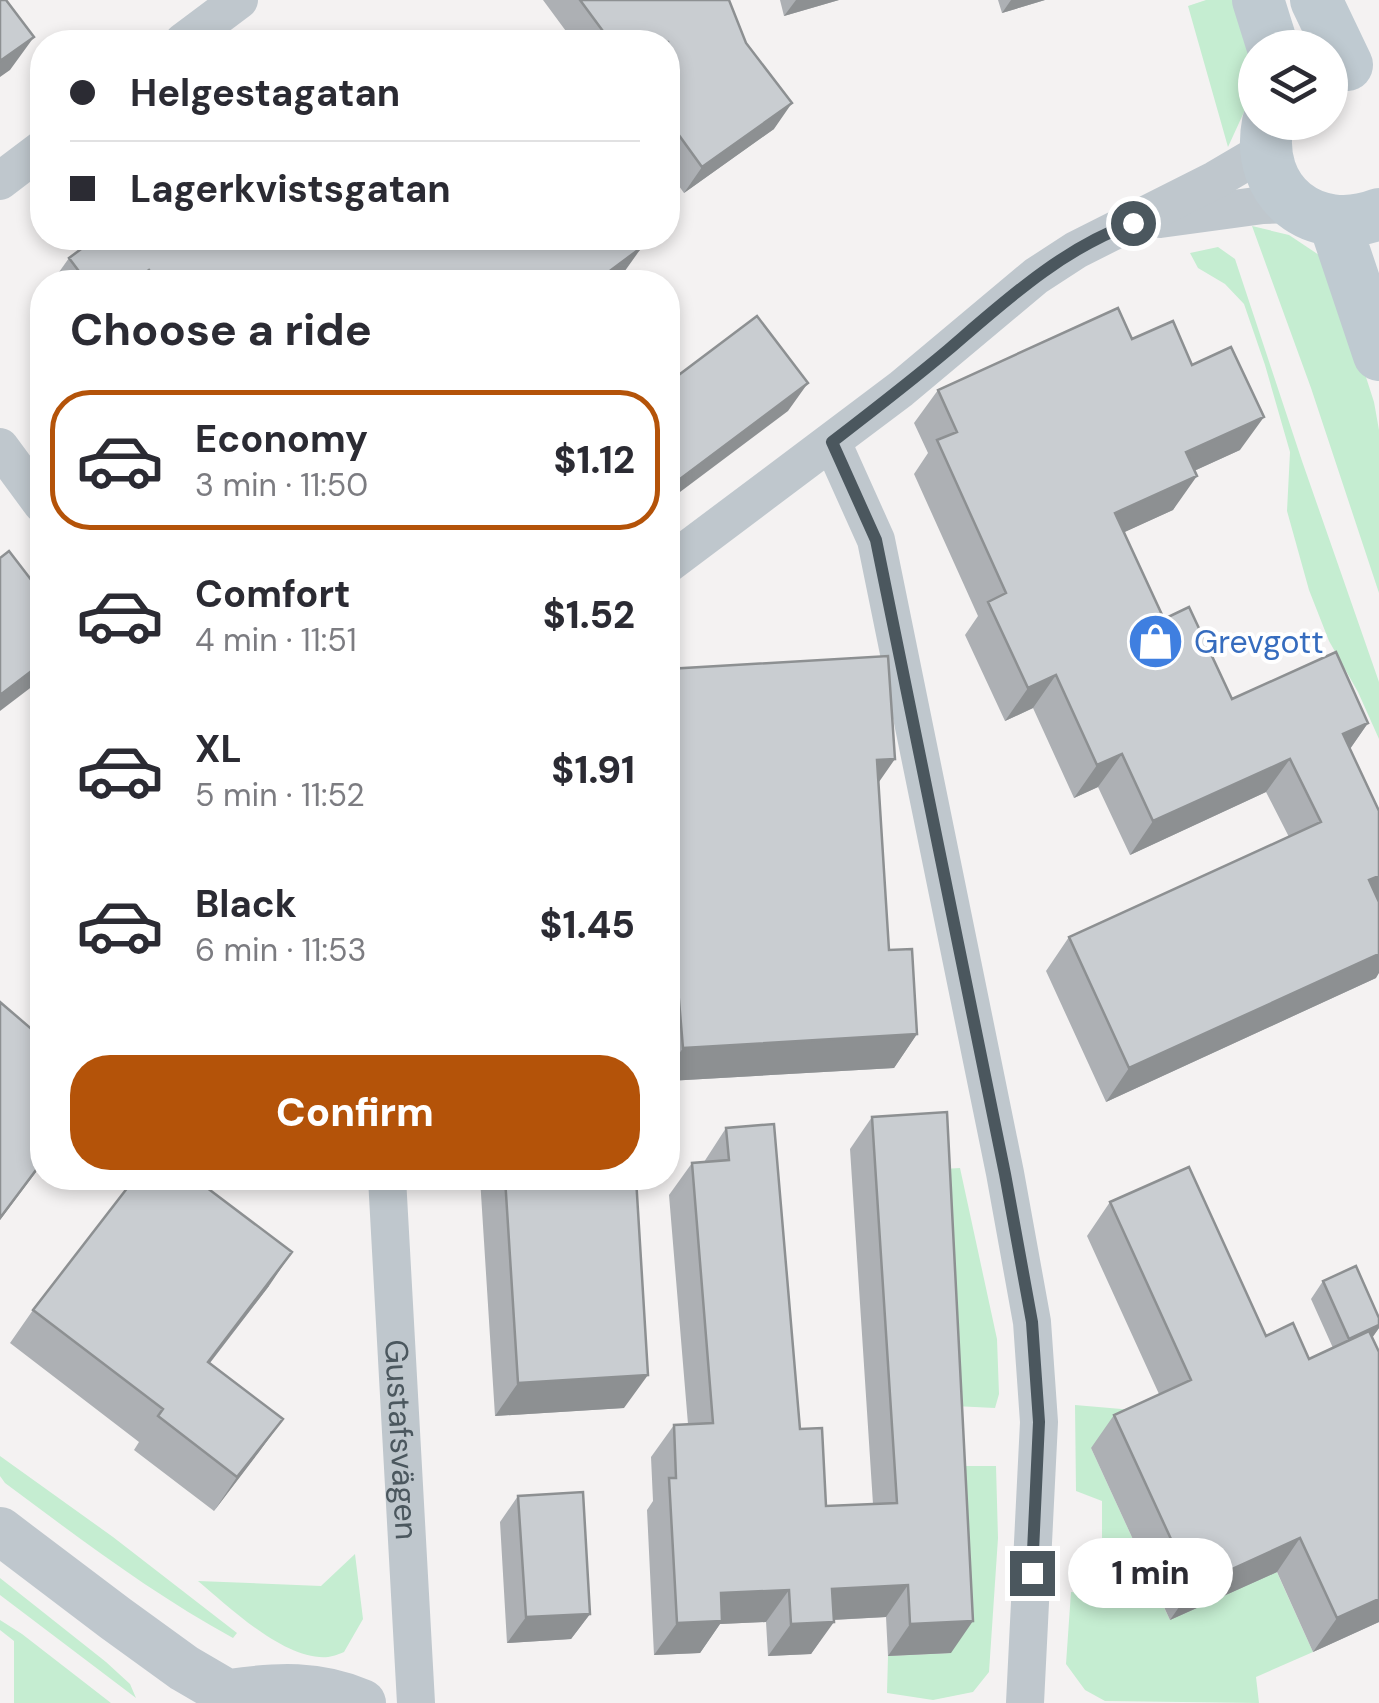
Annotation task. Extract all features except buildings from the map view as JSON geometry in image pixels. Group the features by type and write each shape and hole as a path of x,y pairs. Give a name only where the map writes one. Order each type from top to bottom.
{"main road":[{"path":"1258,0 1267,30"},
{"path":"1316,0 1352,69"},
{"path":"1267,140 1267,162 1281,192 1335,213 1379,355"}],"street":[{"path":"200,30 239,0"},
{"path":"680,555 901,389 1036,276 1076,250 1215,180 1262,140"},
{"path":"0,181 30,158"},
{"path":"1133,223 1264,205 1335,213"},
{"path":"832,442 876,540 1032,1322 1039,1422 1025,1703"},
{"path":"0,447 30,488"},
{"name":"Gustafsvägen","path":"387,1190 416,1703"},
{"path":"0,1531 232,1700 274,1686 337,1692 362,1703"}],"green space":[{"path":"1206,0 1246,0 1252,30 1238,30 1238,125 1228,147 1188,6"},
{"path":"1252,226 1289,235 1319,255 1346,315 1379,430 1379,593 1311,388"},
{"path":"1218,247 1235,259 1379,682 1379,739 1329,641 1309,590 1287,511 1290,452 1244,304 1225,284 1198,268 1190,253"},
{"path":"960,1168 997,1339 999,1394 995,1408 954,1406 926,1170"},
{"path":"1075,1405 1168,1413 1091,1448 1141,1557 1105,1573 1071,1574 1074,1554 1102,1555 1102,1501 1076,1491"},
{"path":"0,1456 237,1633 233,1638 173,1603 5,1483 0,1476"},
{"path":"941,1466 996,1466 998,1538 989,1672 973,1692 933,1700 887,1693 888,1656 951,1653"},
{"path":"1256,1526 1313,1652 1256,1677 1259,1703 1105,1701 1085,1690 1066,1664 1071,1592 1116,1594 1152,1583 1170,1620"},
{"path":"355,1554 363,1619 344,1652 329,1657 311,1656 276,1642 198,1581 321,1586"},
{"path":"0,1578 106,1662 130,1684 136,1698 0,1595"},
{"path":"0,1620 111,1703 14,1703 14,1641 0,1630"}],"place":[{"name":"Grevgott","path":"1155,642"}],"route":[{"path":"1032,1573 1039,1422 1032,1322 876,540 832,442 1036,276 1076,250 1133,223"}]}
